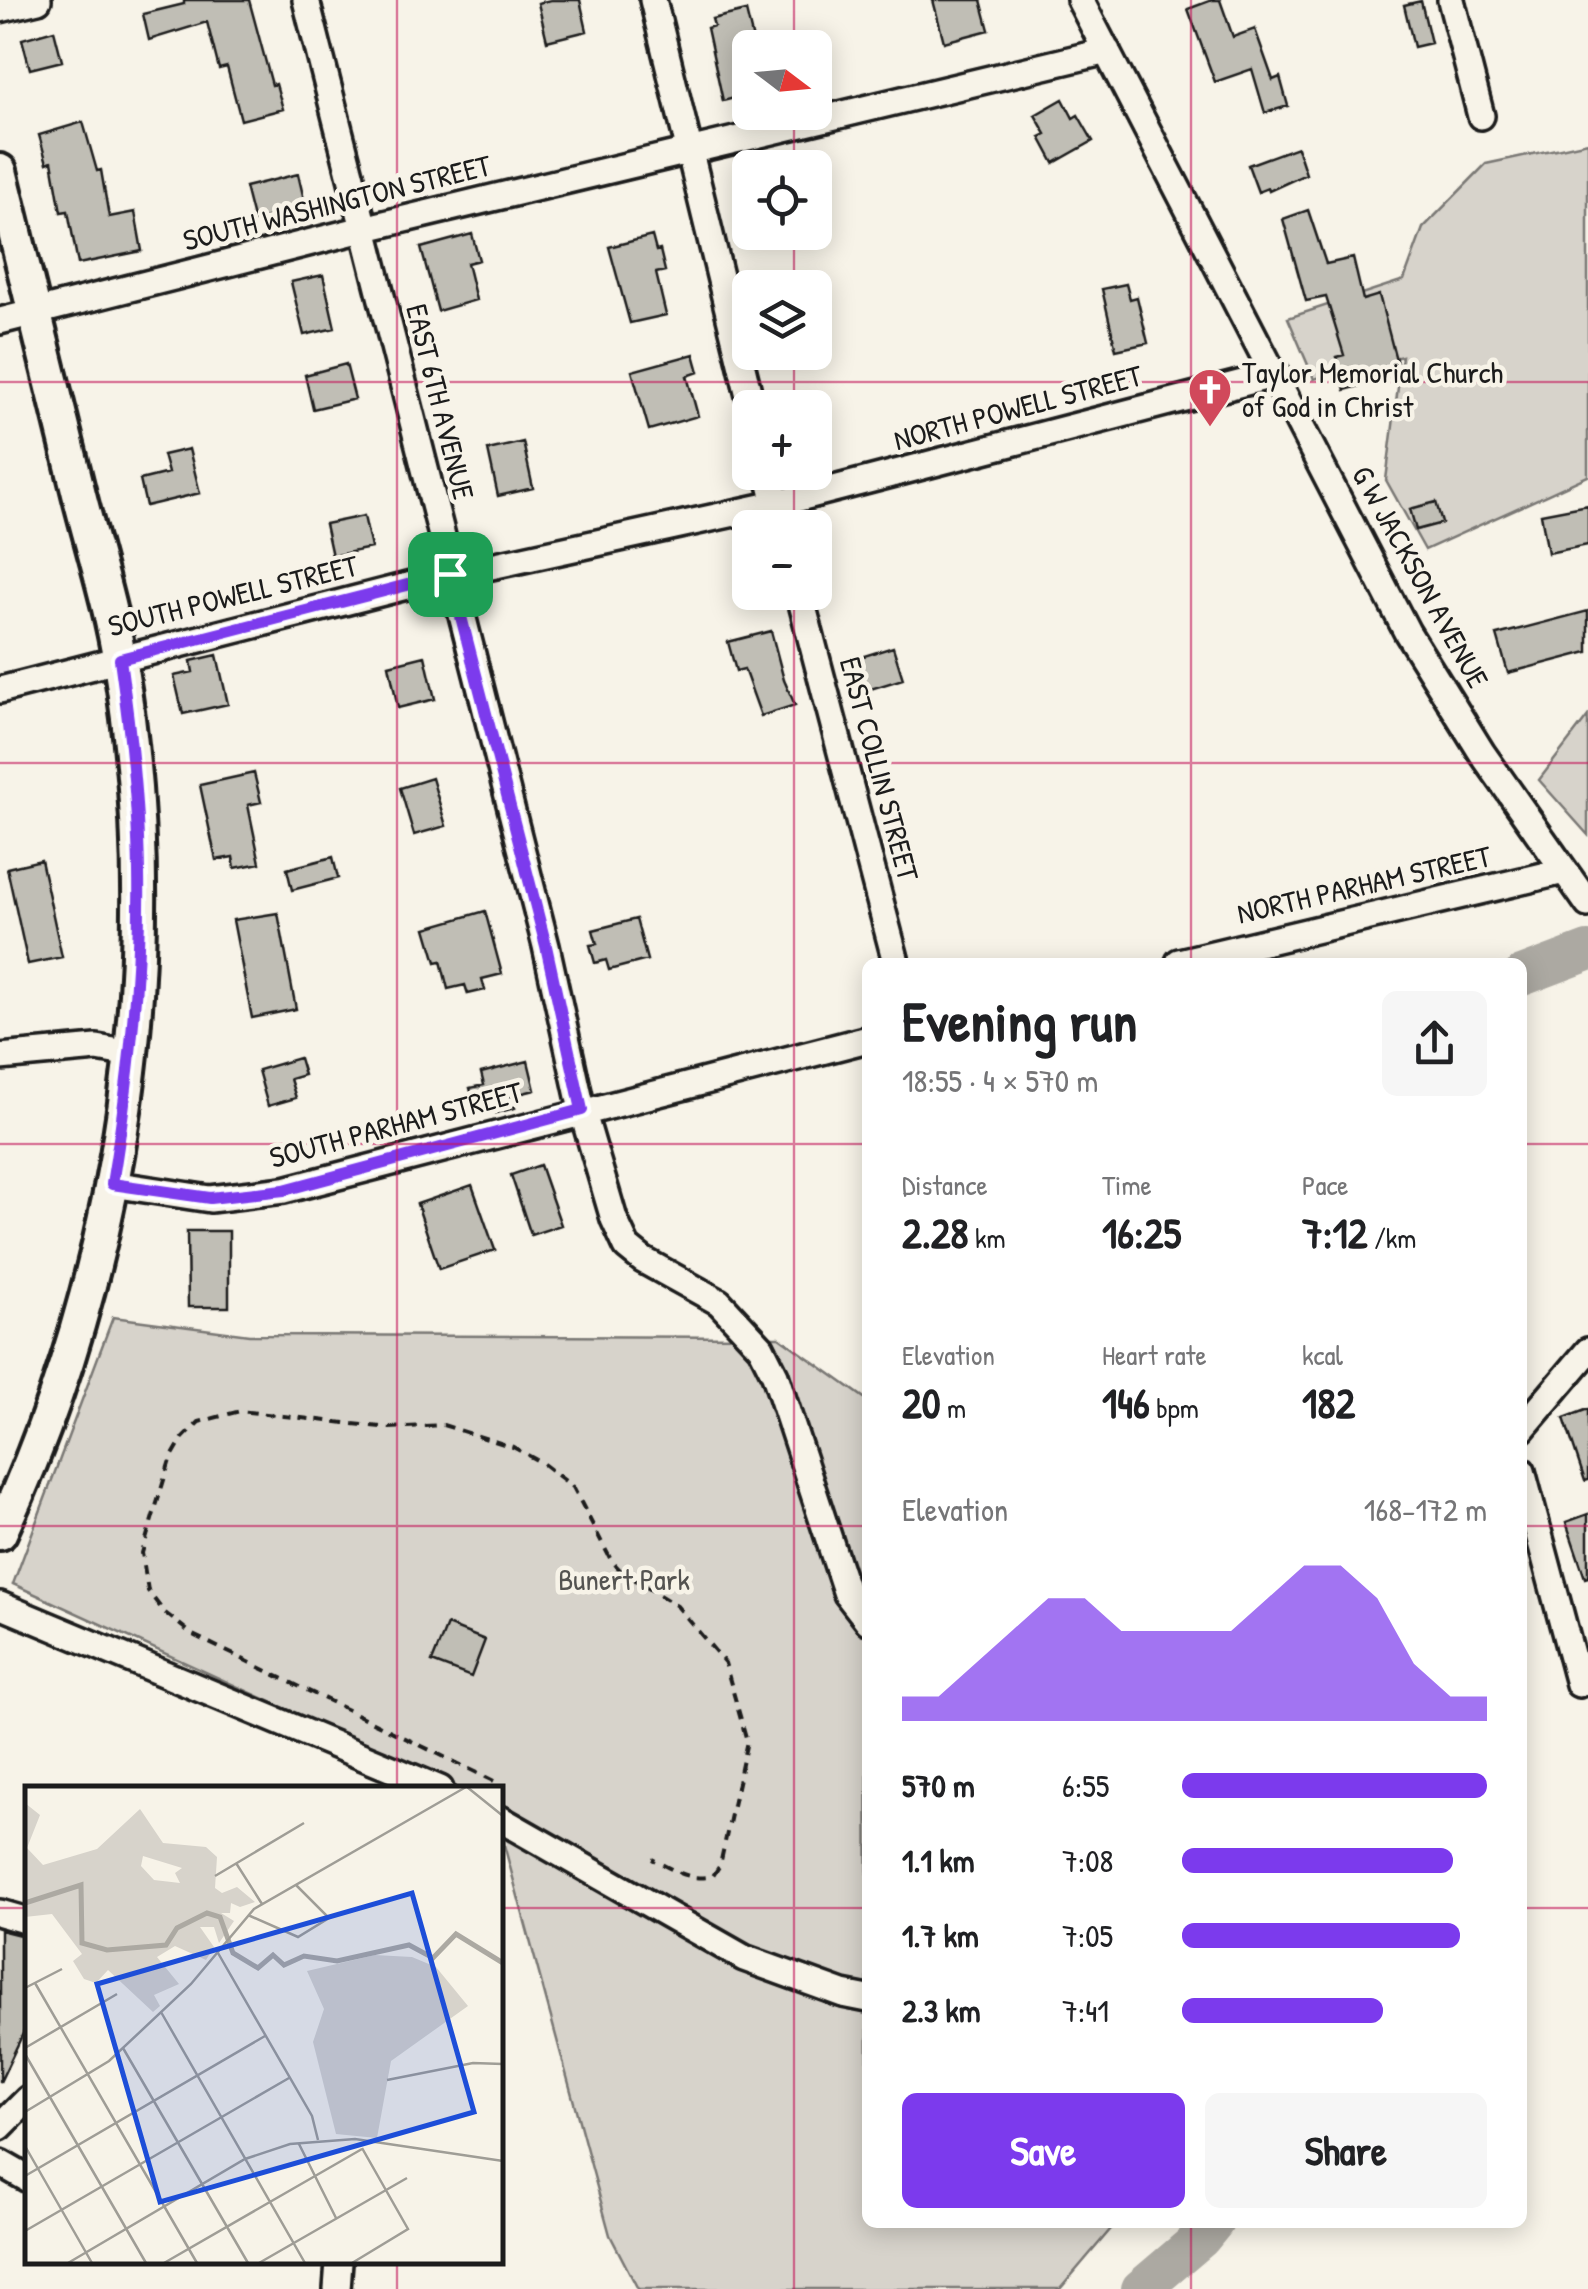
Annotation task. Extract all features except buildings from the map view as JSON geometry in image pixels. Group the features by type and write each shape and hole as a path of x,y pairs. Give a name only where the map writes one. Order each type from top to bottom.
{"main road":[{"path":"0,171 120,659 140,872 131,1054 112,1184 68,1361 10,1483 0,1533"}],"street":[{"path":"0,9 38,0"},
{"name":"EAST 6TH AVENUE","path":"306,0 546,946 582,1110 614,1218 627,1247 642,1260 719,1302 761,1347 775,1375 847,1594 862,1613"},
{"path":"653,0 748,390"},
{"name":"G W JACKSON AVENUE","path":"1080,0 1407,632 1482,753 1588,904"},
{"path":"1451,0 1481,116"},
{"name":"SOUTH WASHINGTON STREET","path":"0,321 363,229 1107,51"},
{"name":"NORTH POWELL STREET","path":"800,510 1276,374"},
{"name":"SOUTH POWELL STREET","path":"0,690 450,574 732,524"},
{"name":"EAST COLLIN STREET","path":"804,610 895,958"},
{"name":"NORTH PARHAM STREET","path":"1197,958 1567,875"},
{"name":"SOUTH PARHAM STREET","path":"112,1184 210,1198 243,1197 303,1185 862,1040"},
{"path":"0,1057 97,1048 131,1054"},
{"path":"1527,1423 1588,1350"},
{"path":"1527,1488 1583,1680"},
{"path":"0,1605 377,1776 425,1786"},
{"path":"502,1820 744,1958 812,1984 862,1997"},
{"path":"0,1913 25,1920"},
{"path":"0,2127 25,2102"},
{"path":"0,2163 25,2177"},
{"path":"337,2289 339,2264"}],"path":[{"path":"494,1781 193,1635 164,1612 148,1591 142,1553 170,1460 182,1438 200,1422 240,1411 390,1428 443,1425 513,1447 542,1462 573,1487 611,1560 622,1572 677,1606 725,1663 748,1741 720,1865 713,1876 700,1879 681,1874 652,1859"}],"green space":[{"path":"1588,142 1588,476 1425,550 1386,480 1402,356 1314,379 1288,318 1404,280 1423,228 1486,164"},
{"path":"1588,716 1588,835 1539,780"},
{"name":"Bunert Park","path":"113,1317 249,1335 779,1337 862,1396 862,2228 1112,2228 1060,2289 638,2289 610,2235 502,1837 502,1786 435,1786 383,1753 13,1584"}],"waterway":[{"path":"1527,974 1588,951"},
{"path":"1141,2289 1209,2228"}],"place":[{"name":"Taylor Memorial Church of God in Christ","path":"1210,428"}],"route":[{"path":"450,574 546,946 582,1110 284,1190 243,1197 210,1198 112,1184 131,1054 140,872 120,659 450,574"}]}
